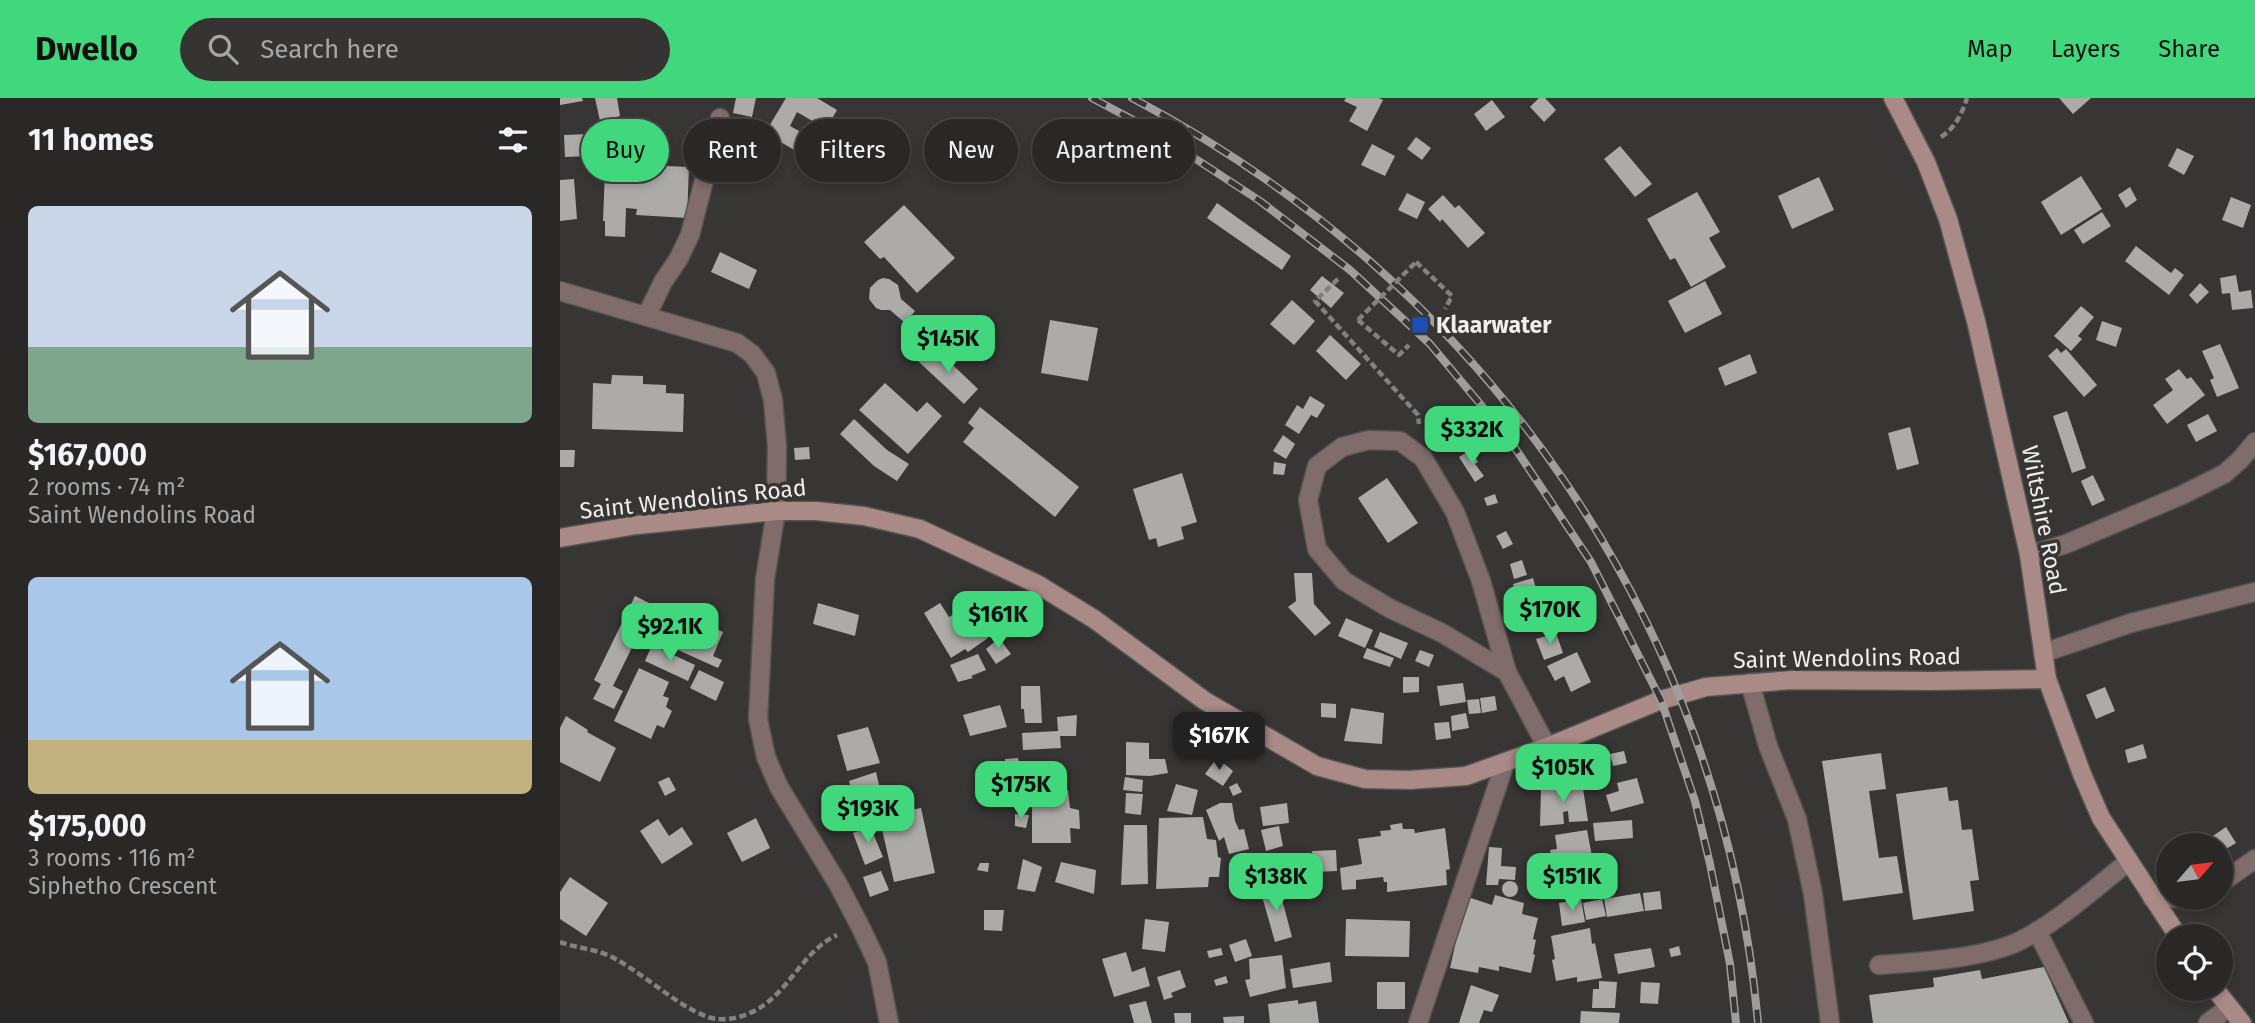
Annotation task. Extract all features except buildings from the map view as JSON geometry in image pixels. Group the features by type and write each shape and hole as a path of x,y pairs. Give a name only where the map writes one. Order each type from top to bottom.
{"street":[{"name":"Wiltshire Road","path":"1893,98 1921,151 1948,219 1973,309 2029,555 2047,679 2101,818 2170,924"},
{"path":"647,315 691,234 720,118"},
{"path":"560,291 737,343 761,363 774,400 777,446 776,511 765,579 758,719 766,757 779,787 838,884 877,962 888,1023"},
{"path":"1507,672 1442,633 1390,608 1344,581 1317,549 1308,500 1317,466 1342,447 1369,440 1400,441 1423,458 1455,512 1481,582 1507,672 1546,747"},
{"path":"2029,555 2066,544 2203,485 2224,474 2255,442"},
{"name":"Saint Wendolins Road","path":"560,538 637,525 776,511 816,511 864,516 920,529 1037,584 1094,619 1205,701 1317,766 1365,779 1410,780 1466,776 1506,763 1661,701 1706,687 1791,680 2047,679"},
{"path":"2043,653 2131,623 2255,592"},
{"path":"1750,683 1768,746 1797,819 1813,894 1830,1023"},
{"path":"1418,1023 1506,763"},
{"path":"2233,875 2255,859"},
{"path":"1879,965 1927,961 2012,944 2037,931 2128,862"},
{"path":"2037,931 2084,1023"},
{"path":"2223,1001 2242,1023"},
{"path":"2208,1023 2228,1008"}],"path":[{"path":"1921,151 1951,131 1967,98"},
{"path":"1409,345 1399,355 1358,320 1416,262 1452,296 1445,309"},
{"path":"1338,279 1315,301 1418,415 1423,458"},
{"path":"560,942 609,956 692,1009 709,1018 728,1020 756,1010 776,996 808,955 825,940 861,928"}],"railway":[{"path":"1092,98 1150,129 1260,201 1350,270 1430,344 1507,436 1591,562 1661,700 1695,801 1710,864 1730,964 1736,1023"},
{"path":"1132,98 1259,174 1374,264 1476,367 1564,480 1637,604 1695,736 1735,876 1758,1023"}],"place":[{"name":"Klaarwater","path":"1420,325"}]}
